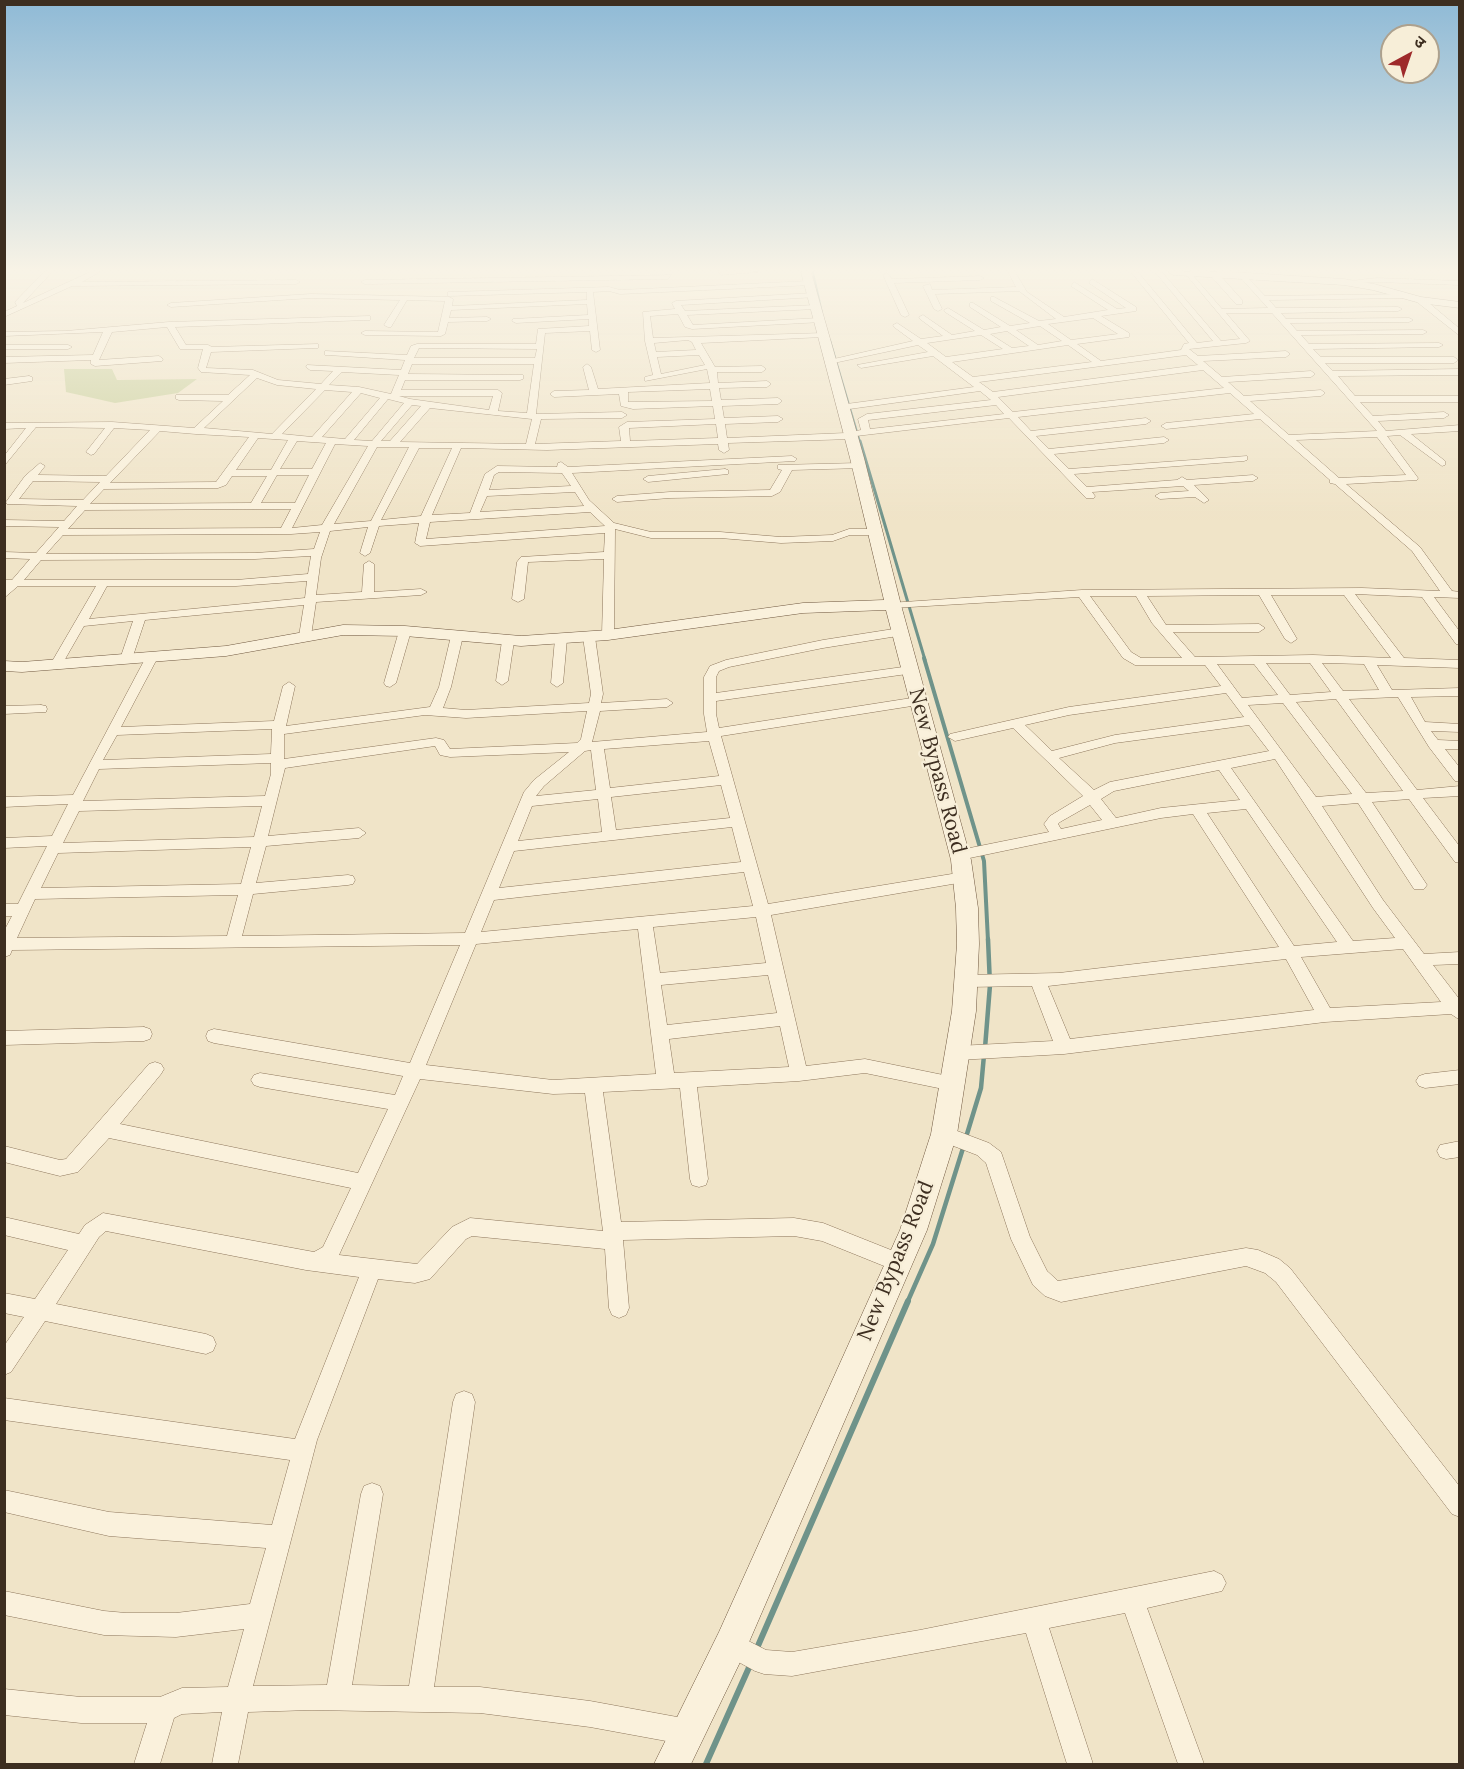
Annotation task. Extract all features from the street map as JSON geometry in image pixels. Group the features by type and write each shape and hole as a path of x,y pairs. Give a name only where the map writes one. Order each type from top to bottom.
{"main road":[{"name":"New Bypass Road","path":"672,1764 688,1732 747,1653 926,1194 944,1134 952,1084 976,1053 978,982 968,944 970,859 918,701 900,632 903,605 875,532 859,466 857,434 836,355"},
{"path":"4,666 13,668 56,665 243,649 343,630 405,631 508,641 561,639 608,635 803,608 842,605 903,605"}],"street":[{"path":"207,355 202,369 256,374 277,382 392,395 498,393 500,395 493,413"},
{"path":"349,355 410,359 538,361"},
{"path":"347,442 392,395 412,355"},
{"path":"530,447 539,355"},
{"path":"658,377 652,355 659,355"},
{"path":"703,355 711,368 726,462"},
{"path":"839,362 869,355"},
{"path":"839,362 910,355"},
{"path":"938,355 995,399 1087,493 1253,478"},
{"path":"980,355 988,362"},
{"path":"945,360 994,355"},
{"path":"1088,355 1100,364"},
{"path":"1125,355 1134,360"},
{"path":"973,380 1162,355"},
{"path":"1194,355 1196,359 1335,481 1416,549 1454,595"},
{"path":"1196,359 1276,355"},
{"path":"1314,355 1371,419 1413,478 1335,481"},
{"path":"4,360 96,357 94,363 97,364 159,359"},
{"path":"1318,360 1457,362"},
{"path":"1058,361 1066,368"},
{"path":"1026,365 1035,372"},
{"path":"310,367 403,375 520,377"},
{"path":"584,416 589,393 587,367"},
{"path":"857,434 863,420 867,417 1208,369 1290,367"},
{"path":"640,381 711,368 762,369"},
{"path":"274,437 340,369"},
{"path":"997,369 1005,376"},
{"path":"205,381 213,371"},
{"path":"1330,374 1460,372"},
{"path":"196,431 228,398 256,374"},
{"path":"1220,380 1311,374"},
{"path":"4,382 29,379"},
{"path":"1338,382 1460,379"},
{"path":"227,382 247,382"},
{"path":"554,394 767,384"},
{"path":"848,406 983,388"},
{"path":"314,440 359,390"},
{"path":"4,426 34,424 158,427 374,444 530,447 626,445 857,434 1232,390"},
{"path":"623,391 624,404 628,405 778,401"},
{"path":"1242,399 1321,393"},
{"path":"392,395 410,402 493,413 534,416 622,415"},
{"path":"179,397 228,398"},
{"path":"1353,399 1460,399"},
{"path":"305,636 317,552 326,528 374,444 410,402"},
{"path":"393,444 427,405"},
{"path":"1371,419 1444,415"},
{"path":"1166,426 1262,416"},
{"path":"626,445 625,426 778,418"},
{"path":"1028,434 1146,421"},
{"path":"681,422 683,443"},
{"path":"4,463 34,424"},
{"path":"91,452 112,425"},
{"path":"4,595 9,584 39,556 158,427"},
{"path":"1287,438 1460,428"},
{"path":"1402,432 1442,463"},
{"path":"29,478 215,486 222,483 230,473 255,436"},
{"path":"254,506 294,438"},
{"path":"1046,452 1164,440"},
{"path":"285,531 332,441"},
{"path":"368,596 367,559 374,524 416,444"},
{"path":"458,445 425,519 419,541 423,543 610,527 651,535 729,536 773,540 833,538 849,532 875,532"},
{"path":"547,447 585,502 610,527 608,635"},
{"path":"1066,472 1245,458"},
{"path":"474,515 490,474 494,470 565,470 726,462 859,466"},
{"path":"648,479 790,463"},
{"path":"617,500 670,495 772,493 776,490 790,463"},
{"path":"1160,496 1200,497 1165,464"},
{"path":"40,466 11,502 84,505 298,506"},
{"path":"230,473 316,472"},
{"path":"482,493 578,489"},
{"path":"4,523 64,528 285,531 474,515 591,509"},
{"path":"9,584 102,584 220,570 317,552"},
{"path":"4,555 220,570 263,582 314,577"},
{"path":"518,598 522,562 525,559 610,555"},
{"path":"56,665 102,584"},
{"path":"903,605 1082,593 1347,591 1424,592 1454,595"},
{"path":"1347,591 1400,661"},
{"path":"80,623 311,600 421,592"},
{"path":"1139,592 1163,629 1193,662"},
{"path":"1263,592 1291,639"},
{"path":"1424,592 1460,641"},
{"path":"1082,593 1127,655 1133,660 1148,663 1313,659 1460,664"},
{"path":"126,659 140,617"},
{"path":"1163,629 1259,628"},
{"path":"390,683 405,631"},
{"path":"799,1074 762,911 715,734 710,698 712,673 726,664 823,644 900,632"},
{"path":"435,712 445,687 457,636"},
{"path":"589,637 596,680 595,707 589,746 610,836"},
{"path":"557,683 561,639"},
{"path":"502,681 508,641"},
{"path":"152,657 94,765 6,947 232,941 470,939 762,911 1112,823 1161,813 1250,804"},
{"path":"1313,659 1460,858"},
{"path":"1368,660 1458,773"},
{"path":"1258,661 1361,797 1419,885"},
{"path":"1209,662 1312,802 1378,904 1458,1010"},
{"path":"710,698 910,670"},
{"path":"232,941 271,801 278,761 278,728 289,686"},
{"path":"955,737 1089,708 1229,688"},
{"path":"1239,702 1340,695 1460,692"},
{"path":"94,765 278,761 436,742 445,753 589,746 715,734 918,701"},
{"path":"113,731 278,728 425,711 466,714 667,702"},
{"path":"4,710 41,709"},
{"path":"1049,756 1122,738 1253,720"},
{"path":"1015,723 1091,796 1112,823"},
{"path":"1421,726 1460,728"},
{"path":"1434,744 1460,745"},
{"path":"316,1262 330,1254 414,1071 527,802 539,783 589,746"},
{"path":"1058,835 1053,822 1091,796 1119,784 1278,754"},
{"path":"1222,764 1349,947"},
{"path":"527,802 727,780"},
{"path":"1312,802 1460,791"},
{"path":"4,802 271,801"},
{"path":"1197,809 1290,952 1325,1015"},
{"path":"508,847 738,822"},
{"path":"4,843 55,845 259,842 359,833"},
{"path":"488,895 750,866"},
{"path":"30,894 248,889 348,880"},
{"path":"4,910 22,910"},
{"path":"645,923 666,1083"},
{"path":"978,982 1038,980 1290,952 1407,943"},
{"path":"1421,960 1460,958"},
{"path":"653,981 776,968"},
{"path":"1038,980 1064,1047"},
{"path":"976,1053 1064,1047 1325,1015 1458,1010"},
{"path":"658,1033 787,1019"},
{"path":"4,1038 144,1034"},
{"path":"214,1036 414,1071 537,1086 666,1083 799,1074 865,1066 952,1084"},
{"path":"4,1154 67,1168 75,1163 155,1069"},
{"path":"1425,1081 1460,1077"},
{"path":"260,1080 399,1103"},
{"path":"688,1081 699,1179"},
{"path":"593,1086 614,1236 619,1308"},
{"path":"105,1129 363,1182"},
{"path":"944,1134 983,1149 994,1158 1021,1239 1040,1278 1052,1289 1071,1290 1246,1257 1258,1259 1272,1266 1283,1275 1460,1506"},
{"path":"4,1365 97,1225 111,1222 316,1262 406,1274 423,1272 459,1233 470,1227 614,1236 794,1227 823,1232 899,1263"},
{"path":"4,1226 83,1244"},
{"path":"225,1764 237,1700 303,1451 338,1352 371,1270"},
{"path":"4,1303 206,1344"},
{"path":"420,1697 464,1402"},
{"path":"4,1409 303,1451"},
{"path":"337,1697 372,1494"},
{"path":"4,1501 109,1524 280,1537"},
{"path":"747,1653 792,1664 1214,1583"},
{"path":"1132,1600 1191,1764"},
{"path":"4,1603 104,1623 126,1625 176,1624 260,1615"},
{"path":"1034,1619 1080,1764"},
{"path":"4,1702 81,1710 164,1710 182,1701 420,1697 480,1700 547,1708 688,1732"},
{"path":"147,1764 164,1710"}],"green space":[{"path":"64,369 112,369 117,380 197,379 178,393 115,403 66,392"}],"waterway":[{"path":"834,355 860,442"},
{"path":"860,441 925,660"},
{"path":"924,658 984,861 988,941"},
{"path":"985,1048 990,985 988,939"},
{"path":"967,1134 981,1088 984,1055"},
{"path":"907,1303 933,1244 964,1145"},
{"path":"757,1648 908,1301"},
{"path":"706,1764 751,1663"}]}
